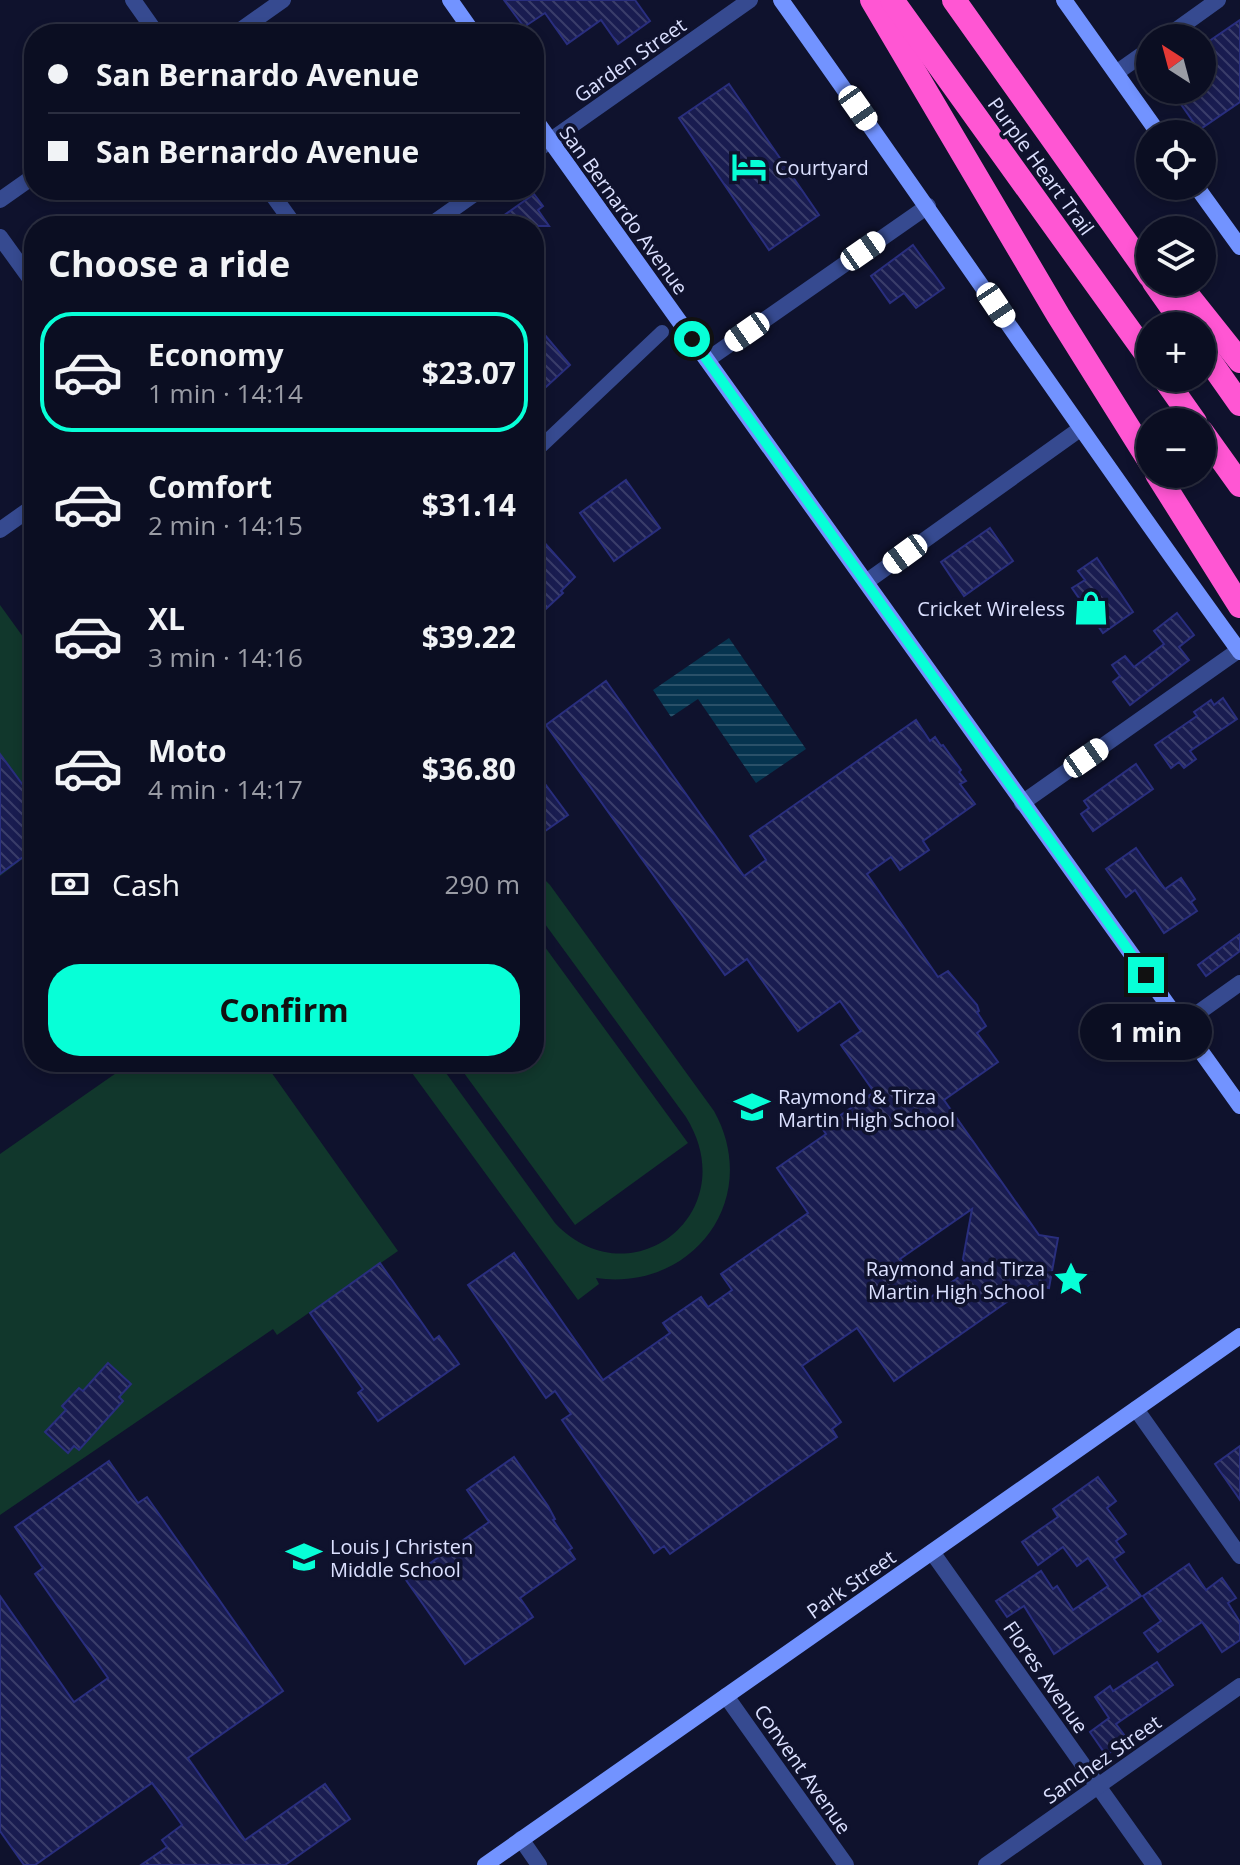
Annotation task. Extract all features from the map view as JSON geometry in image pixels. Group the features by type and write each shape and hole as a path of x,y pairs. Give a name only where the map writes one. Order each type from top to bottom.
{"highway":[{"path":"872,0 1050,302 1136,440"},
{"name":"Purple Heart Trail","path":"892,0 1136,340"},
{"name":"Purple Heart Trail","path":"954,0 1136,256"},
{"path":"1018,89 1136,232"},
{"path":"1188,296 1240,361"},
{"path":"1216,370 1240,404"},
{"path":"1216,452 1240,485"},
{"path":"1166,488 1240,606"}],"main road":[{"path":"450,0 467,24"},
{"path":"781,0 1239,651"},
{"path":"1064,0 1149,120"},
{"name":"San Bernardo Avenue","path":"544,132 1240,1106"},
{"path":"1206,200 1240,247"},
{"name":"Park Street","path":"485,1865 1240,1336"}],"street":[{"path":"133,0 150,24"},
{"path":"249,24 283,0"},
{"name":"Garden Street","path":"544,144 750,0"},
{"path":"1185,24 1218,0"},
{"path":"1116,73 1136,59"},
{"path":"0,200 24,183"},
{"path":"443,216 466,200"},
{"path":"707,360 928,206"},
{"path":"0,237 24,270"},
{"path":"544,444 662,332"},
{"path":"866,582 1080,429"},
{"path":"0,530 24,513"},
{"path":"1022,803 1239,651"},
{"path":"1181,1025 1240,983"},
{"path":"1136,1409 1240,1556"},
{"name":"Flores Avenue","path":"932,1552 1154,1865"},
{"name":"Sanchez Street","path":"986,1865 1240,1686"},
{"name":"Convent Avenue","path":"726,1696 846,1865"},
{"path":"521,1839 539,1865"}],"green space":[{"path":"0,605 24,638 24,858 0,876"},
{"path":"544,879 714,1111 727,1144 730,1176 724,1206 709,1233 688,1255 662,1270 631,1278 596,1278 599,1284 578,1300 411,1072 445,1072 555,1223 584,1245 615,1253 645,1250 671,1236 690,1214 701,1186 701,1153 686,1117 544,923"},
{"path":"544,946 688,1143 575,1225 463,1072 544,1072"},
{"path":"118,1072 271,1072 398,1251 277,1335 273,1329 0,1515 0,1154"}],"water":[{"path":"729,638 806,749 756,783 698,699 671,717 653,690"}],"building":[{"path":"504,0 635,0 650,21 618,44 601,20 567,44 545,13 528,24 522,24"},
{"path":"1240,20 1240,102 1214,120 1192,120 1181,104 1216,104 1216,36"},
{"name":"Courtyard","path":"729,84 819,215 769,250 679,118"},
{"path":"526,200 538,200 543,206 538,210 542,216 503,216"},
{"path":"913,245 944,288 916,308 904,293 890,303 871,276"},
{"path":"544,334 570,365 544,389"},
{"path":"626,480 660,528 614,561 580,513"},
{"path":"990,528 1013,561 964,596 941,562"},
{"path":"544,542 575,577 561,591 563,593 544,611"},
{"path":"1097,558 1133,612 1103,633 1072,588 1085,580 1078,571"},
{"path":"1177,613 1194,635 1179,647 1189,660 1130,705 1113,682 1120,676 1112,665 1125,656 1134,667 1164,644 1154,631"},
{"path":"606,681 744,876 766,860 750,836 916,720 930,741 935,737 943,745 961,770 959,772 966,781 960,784 975,804 923,841 929,850 900,870 891,857 867,874 938,977 948,971 977,1005 977,1012 986,1026 977,1033 998,1062 944,1100 1039,1235 1058,1238 1049,1288 1031,1285 894,1381 857,1328 802,1366 841,1422 832,1429 837,1437 670,1554 664,1546 654,1553 562,1420 571,1414 555,1391 546,1398 468,1285 514,1253 603,1380 670,1333 663,1323 701,1297 708,1307 732,1290 721,1274 808,1213 777,1168 826,1134 822,1128 874,1092 841,1045 861,1031 840,1001 798,1031 747,959 725,975 546,725","holes":["972,1209 963,1259 970,1269 928,1299 900,1259"]},
{"path":"1223,698 1237,719 1190,751 1196,759 1184,768 1179,762 1171,768 1155,745 1197,716 1194,712 1211,700 1214,705"},
{"path":"0,754 24,786 24,856 0,874"},
{"path":"1136,764 1153,789 1093,831 1081,814 1089,808 1084,801"},
{"path":"544,783 568,815 544,832"},
{"path":"1136,848 1165,889 1181,878 1195,899 1191,902 1197,911 1164,933 1135,890 1126,897 1106,869"},
{"path":"1240,934 1240,951 1206,976 1198,965"},
{"path":"380,1263 434,1340 439,1336 459,1364 378,1421 358,1393 363,1389 310,1313"},
{"path":"108,1363 131,1384 119,1397 123,1401 79,1450 74,1446 68,1453 45,1432 66,1410 62,1406 79,1388 83,1391"},
{"path":"1240,1446 1240,1500 1215,1464"},
{"path":"514,1457 548,1506 575,1559 520,1598 533,1617 465,1664 406,1580 489,1522 467,1490"},
{"path":"109,1461 138,1503 147,1497 283,1691 188,1758 245,1840 325,1784 350,1819 285,1865 141,1865 167,1847 162,1840 182,1825 152,1783 35,1865 24,1865 0,1831 0,1596 74,1702 108,1678 35,1574 43,1568 15,1527"},
{"path":"1098,1477 1116,1501 1107,1508 1126,1534 1116,1541 1124,1552 1114,1559 1141,1596 1054,1654 1024,1606 1007,1617 996,1601 1041,1571 1053,1589 1057,1586 1073,1610 1108,1586 1088,1558 1077,1566 1063,1547 1038,1565 1022,1542 1058,1517 1053,1509"},
{"path":"1189,1564 1206,1590 1222,1578 1236,1598 1228,1603 1240,1622 1240,1640 1222,1652 1202,1622 1158,1652 1144,1633 1161,1621 1143,1596"},
{"path":"1157,1662 1173,1685 1116,1724 1128,1740 1106,1755 1090,1732 1109,1718 1095,1697 1110,1686 1113,1691"}],"place":[{"name":"Courtyard","path":"749,167"},
{"name":"Cricket Wireless","path":"1091,608"},
{"name":"Raymond & Tirza Martin High School","path":"752,1107"},
{"name":"Raymond and Tirza Martin High School","path":"1071,1279"},
{"name":"Louis J Christen Middle School","path":"304,1557"}],"route":[{"path":"692,339 1146,975"}]}
